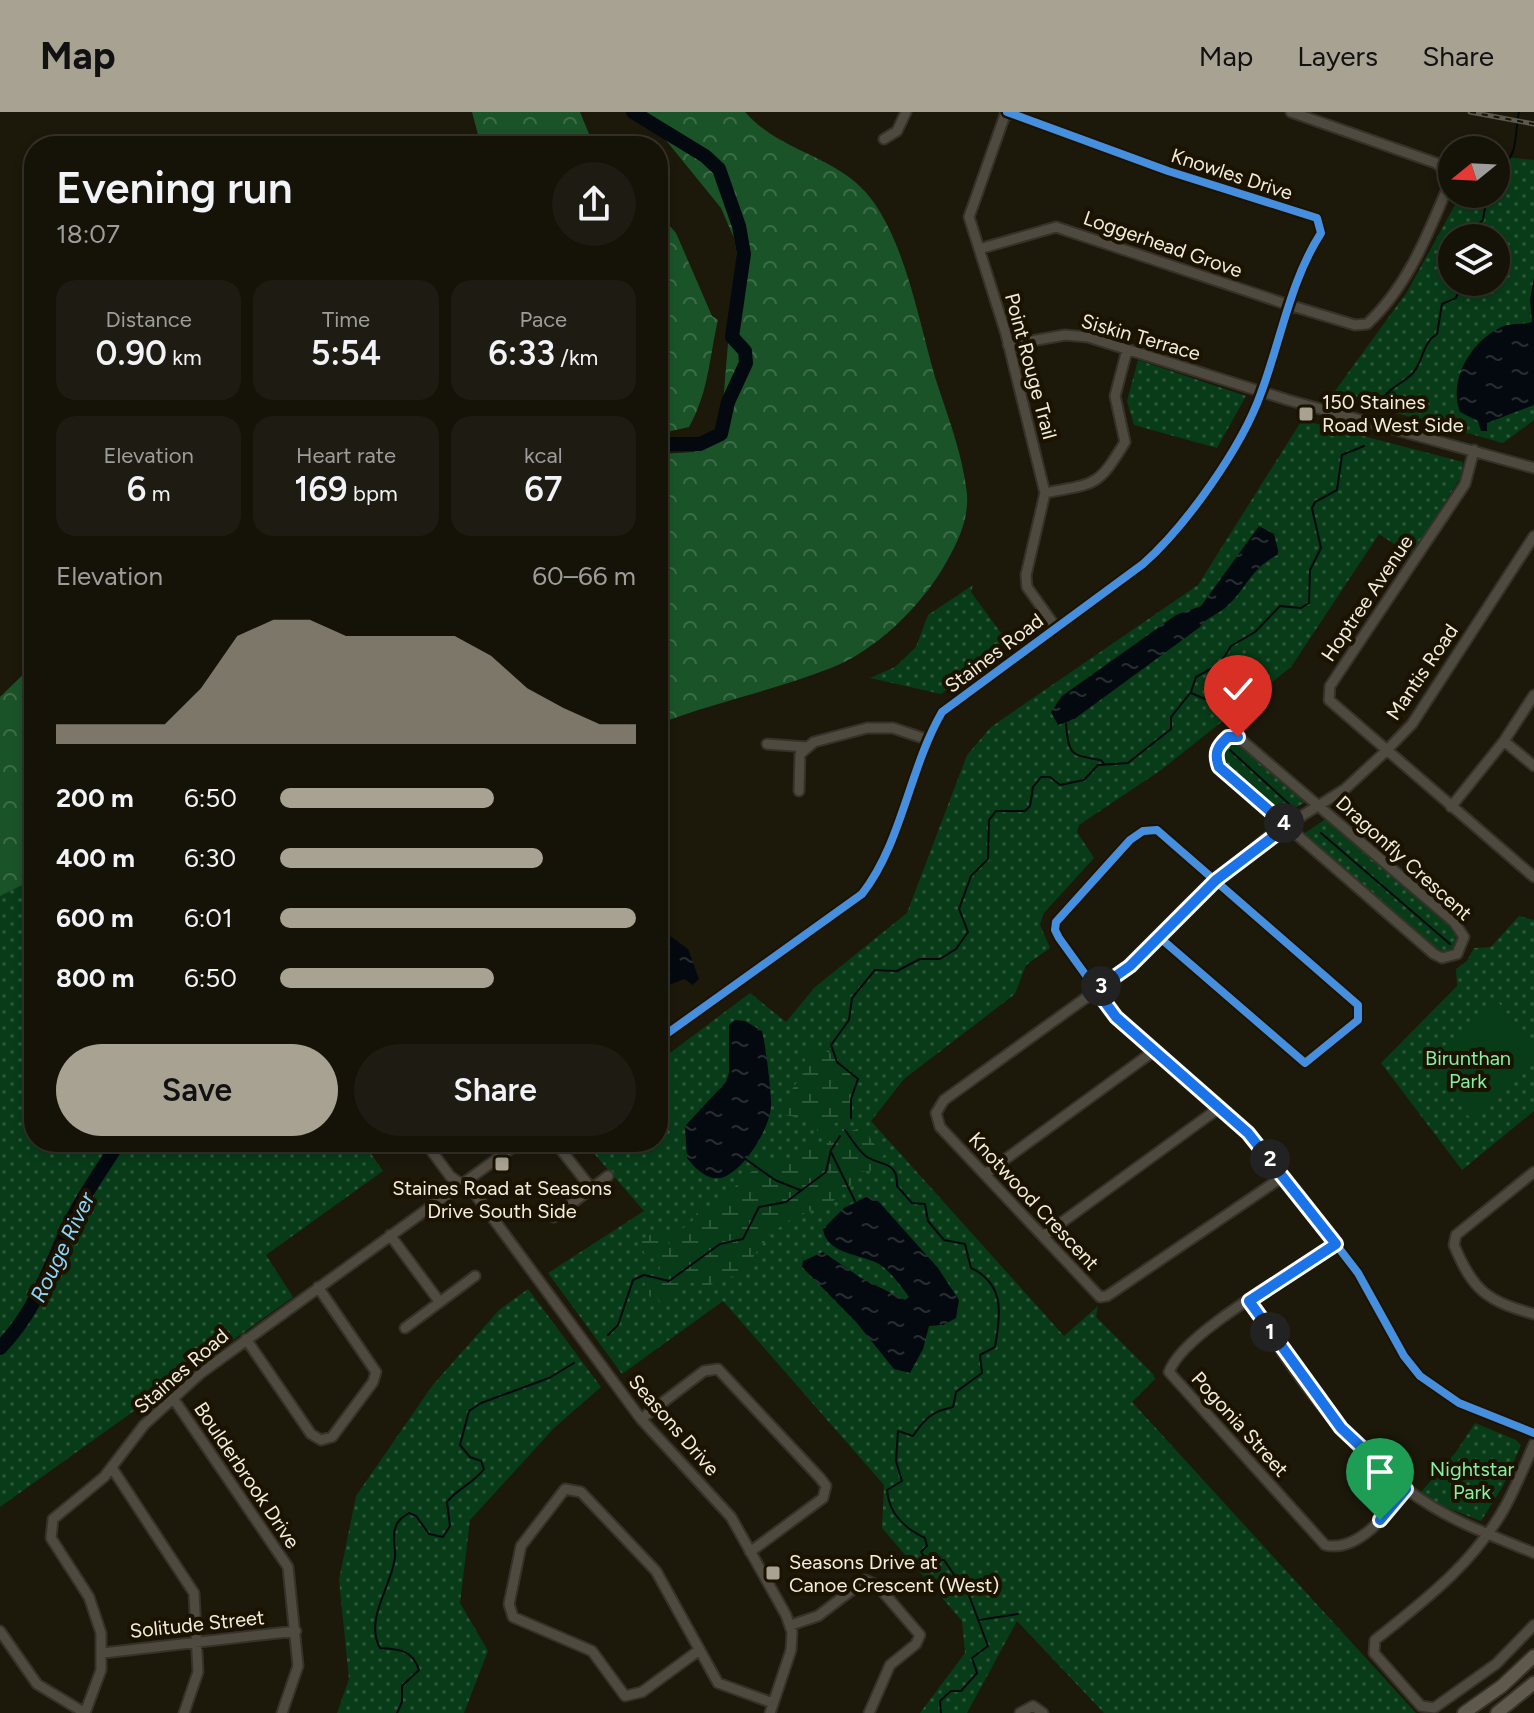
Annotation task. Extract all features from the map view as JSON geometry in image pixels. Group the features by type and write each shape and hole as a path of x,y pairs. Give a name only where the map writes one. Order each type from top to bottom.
{"main road":[{"path":"1464,1713 1502,1686 1534,1656"},
{"path":"1497,1713 1534,1683"}],"street":[{"path":"884,139 897,131 906,112"},
{"name":"Point Rouge Trail","path":"1007,112 969,217 1008,345 1045,493 1026,575 1027,587 1055,626"},
{"name":"Knowles Drive","path":"1007,112 1168,171 1317,218 1321,233 1307,255 1262,392"},
{"name":"Loggerhead Grove","path":"979,249 1056,227 1289,305 1355,325 1367,324 1409,271 1449,184 1449,174 1436,163 1291,112"},
{"name":"Siskin Terrace","path":"1008,345 1065,335 1088,337 1262,392"},
{"path":"1045,493 1094,484 1103,478 1125,442 1115,396 1127,350"},
{"path":"1262,392 1534,468"},
{"name":"Staines Road","path":"668,1033 862,894 877,875 926,739 942,712 964,692 1143,564 1171,539 1232,449 1262,392"},
{"name":"Hoptree Avenue","path":"1385,752 1329,700 1330,686 1465,484 1474,450"},
{"name":"Mantis Road","path":"1096,990 1130,966 1216,880 1287,826 1345,789 1385,752 1412,724 1534,536"},
{"path":"1451,807 1504,741 1534,695"},
{"path":"767,744 806,747 876,727 926,739"},
{"path":"1287,826 1219,767 1215,757 1217,747 1228,737 1238,737 1320,805"},
{"path":"1504,741 1534,766"},
{"path":"799,791 800,754 806,747"},
{"path":"1385,752 1534,877"},
{"name":"Dragonfly Crescent","path":"1287,826 1434,954 1442,958 1457,954 1464,937 1461,928 1320,805"},
{"path":"1159,937 1220,993 1305,1063 1358,1020 1358,1005 1157,830 1143,831 1130,840 1056,922 1055,930 1116,1017 1248,1133 1284,1176 1358,1273 1404,1356 1420,1376 1459,1403 1534,1433"},
{"name":"Knotwood Crescent","path":"1096,990 944,1100 936,1113 940,1127 1094,1292 1107,1296 1284,1176"},
{"path":"985,1174 1154,1051"},
{"path":"1043,1236 1219,1108"},
{"name":"Seasons Drive","path":"432,1152 450,1176 475,1194 641,1419 725,1510 791,1625"},
{"name":"Staines Road","path":"85,1713 101,1670 103,1653 94,1607 52,1542 49,1529 58,1513 112,1468 144,1425 173,1398 246,1339 507,1152"},
{"path":"563,1152 591,1188"},
{"path":"1534,1172 1456,1235 1454,1245 1474,1285 1496,1303 1534,1314"},
{"path":"554,1217 608,1176"},
{"path":"390,1235 439,1301"},
{"name":"Pogonia Street","path":"1336,1244 1249,1301 1175,1356 1169,1372 1325,1545 1346,1546 1380,1520 1406,1489"},
{"path":"405,1328 475,1276"},
{"path":"246,1339 311,1434 321,1440 332,1437 373,1382 376,1372 318,1287"},
{"path":"1249,1301 1341,1428 1406,1489 1435,1508 1534,1553"},
{"path":"641,1419 704,1371 718,1369 820,1478 826,1486 823,1498 750,1552"},
{"name":"Boulderbrook Drive","path":"173,1398 288,1567 296,1631 296,1675 282,1713"},
{"path":"1534,1444 1504,1509 1488,1533 1438,1589 1375,1640 1374,1653 1421,1706 1434,1708 1496,1664 1534,1625"},
{"path":"112,1468 189,1581 194,1593 196,1681 184,1713"},
{"path":"698,1651 642,1692 625,1696 592,1651 513,1617 509,1604 521,1546 565,1489 581,1492 656,1571 718,1683 772,1708 789,1661 791,1625 818,1616 865,1580 877,1585 920,1635 916,1644 890,1665 869,1713"},
{"path":"0,1631 37,1684 85,1713"},
{"name":"Solitude Street","path":"103,1653 296,1631"},
{"path":"1020,1713 1033,1706 1043,1713"}],"green space":[{"path":"472,112 580,112 590,136 478,136"},
{"path":"643,112 745,112 776,137 843,173 872,200 903,262 958,450 967,494 964,523 943,568 909,613 864,651 831,668 668,721 668,453 694,452 714,437 722,416 729,331 740,272 734,238 721,208 668,143 668,136 662,136"},
{"path":"1510,157 1534,160 1534,420 1503,443 1332,395 1407,292 1438,236 1438,296 1510,296 1510,224 1444,224 1453,208 1510,208"},
{"path":"668,224 676,233 712,316 718,320 705,387 689,427 668,432"},
{"path":"1138,360 1246,396 1217,448 1134,425 1127,401"},
{"path":"1302,420 1463,462 1461,477 1411,555 1379,534 1291,667 1161,770 1079,825 1077,832 1094,858 1043,914 1040,925 1050,948 1026,965 1015,994 904,1079 871,1121 1064,1336 1098,1306 1096,1317 1155,1379 1132,1402 1416,1713 1104,1713 1017,1621 967,1713 920,1713 965,1653 962,1621 882,1528 884,1485 723,1301 622,1374 548,1273 644,1211 593,1152 668,1152 668,1054 750,993 786,1022 815,987 907,913 967,755 991,727 1198,585"},
{"path":"973,585 971,592 1009,644 941,694 870,678 895,667 916,647 928,615"},
{"path":"24,674 24,884 0,896 0,697"},
{"path":"1237,740 1307,801 1281,816 1220,763 1222,745"},
{"path":"1327,818 1455,928 1459,945 1451,953 1441,953 1302,835"},
{"path":"24,848 24,1152 370,1152 383,1171 266,1255 293,1297 0,1507 0,868"},
{"name":"Birunthan Park","path":"1519,916 1534,920 1534,1111 1462,1170 1381,1063 1457,986 1456,969 1467,961 1474,948 1491,947"},
{"path":"1498,1002 1534,1047 1534,1064 1469,1117 1426,1061"},
{"path":"818,1048 834,1055 858,1079 851,1099 851,1118 835,1123 831,1133 819,1138 817,1145 827,1146 826,1140 831,1141 843,1126 848,1132 863,1127 874,1144 886,1153 881,1158 883,1169 860,1172 851,1185 825,1208 816,1208 790,1220 770,1234 739,1276 719,1278 707,1288 699,1282 678,1285 665,1302 660,1302 656,1294 650,1297 642,1276 661,1280 659,1260 654,1255 644,1253 641,1241 658,1230 672,1247 674,1234 691,1223 700,1208 719,1206 727,1194 763,1161 799,1157 819,1137 815,1120 784,1115 786,1098 806,1069 804,1053"},
{"path":"528,1289 601,1387 554,1428 470,1520 460,1603 488,1651 464,1713 337,1713 349,1679 339,1580 356,1496 432,1386 499,1310"},
{"name":"Nightstar Park","path":"1475,1423 1521,1445 1503,1486 1481,1521 1435,1503 1421,1492 1456,1452"}],"water":[{"path":"1534,277 1534,405 1487,423 1487,431 1481,431 1478,421 1460,412 1457,388 1460,375 1471,352 1490,334 1505,326 1532,322 1530,300"},
{"path":"1259,526 1274,534 1279,554 1261,566 1225,608 1073,720 1058,725 1051,712 1062,696 1176,615 1201,606"},
{"path":"668,934 688,949 699,979 693,985 684,979 669,985"},
{"path":"735,1020 745,1021 762,1031 768,1068 770,1115 755,1147 740,1166 724,1177 713,1178 698,1170 687,1158 685,1126 726,1082 729,1073 729,1025"},
{"path":"868,1196 879,1202 938,1268 959,1300 956,1318 943,1325 929,1326 923,1349 910,1373 894,1369 856,1322 802,1267 803,1261 823,1252 861,1278 905,1300 909,1297 879,1264 837,1248 826,1237 823,1229 844,1208"}],"waterway":[{"name":"Rouge River","path":"633,112 705,156 719,169 739,226 744,254 732,337 745,351 746,363 728,402 721,434 700,444 668,444"},
{"path":"1510,157 1515,145 1519,112"},
{"path":"1479,224 1485,208"},
{"path":"1382,400 1413,373 1428,342 1437,334 1442,304 1457,296"},
{"path":"851,1118 851,1099 858,1079 837,1062 831,1045 849,1020 852,998 875,970 897,971 920,959 940,959 956,949 968,932 959,909 971,876 988,859 989,820 996,811 1025,811 1030,806 1033,787 1041,777 1050,777 1060,785 1084,780 1098,765 1128,763 1171,729 1171,717 1191,692 1196,677 1220,664 1231,646 1255,632 1280,606 1301,608 1309,603 1310,570 1321,548 1312,508 1315,502 1337,490 1342,455 1364,446"},
{"path":"1191,693 1205,699"},
{"path":"1066,724 1073,752 1101,760 1104,764"},
{"path":"1230,750 1289,804"},
{"path":"1321,833 1450,944"},
{"path":"845,1130 864,1154 892,1168 897,1186 912,1203 925,1204 928,1221 944,1240 965,1244 971,1268 990,1282 998,1301 999,1323 995,1347 980,1355 982,1373 956,1392 953,1407 930,1416 913,1436 898,1431 896,1461 902,1481 887,1490 894,1513 910,1530 925,1538 927,1546 921,1552 926,1559 944,1560 955,1576 964,1582 988,1646 972,1658 977,1673 961,1691 951,1691 940,1701 941,1713"},
{"path":"608,1335 618,1325 633,1280 644,1275 669,1281 720,1244 743,1239 759,1207 786,1202 826,1172 831,1150 840,1136"},
{"name":"Rouge River","path":"0,1348 34,1302 78,1207 113,1152"},
{"path":"831,1152 855,1201"},
{"path":"744,1158 775,1180 800,1190"},
{"path":"397,1713 402,1702 402,1686 419,1670 413,1658 404,1652 380,1648 376,1637 377,1614 393,1568 397,1524 409,1513 416,1516 429,1534 443,1537 450,1526 447,1502 484,1469 481,1461 470,1457 460,1445 469,1411 481,1403 549,1378 574,1363"},
{"path":"979,1620 1018,1614"}],"railway":[{"path":"1470,112 1534,124"}],"cycle path":[{"path":"668,1033 862,894 887,852 921,757 942,712 1143,564 1177,529 1241,437 1261,393 1301,271 1321,233 1317,218 1168,171 1007,112"},
{"path":"1159,937 1305,1063 1358,1020 1358,1005 1157,830 1143,831 1130,840 1056,922 1055,930 1059,938 1116,1017 1248,1133 1268,1156 1358,1273 1404,1356 1420,1376 1459,1403 1534,1433"}],"place":[{"name":"150 Staines Road West Side","path":"1306,414"},
{"name":"Staines Road at Seasons Drive South Side","path":"502,1164"},
{"name":"Seasons Drive at Canoe Crescent (West)","path":"773,1573"}],"route":[{"path":"1238,737 1228,737 1217,747 1215,757 1219,767 1287,826 1268,837 1216,880 1130,966 1096,990 1116,1017 1248,1133 1336,1244 1249,1301 1341,1428 1406,1489 1380,1520"}]}
